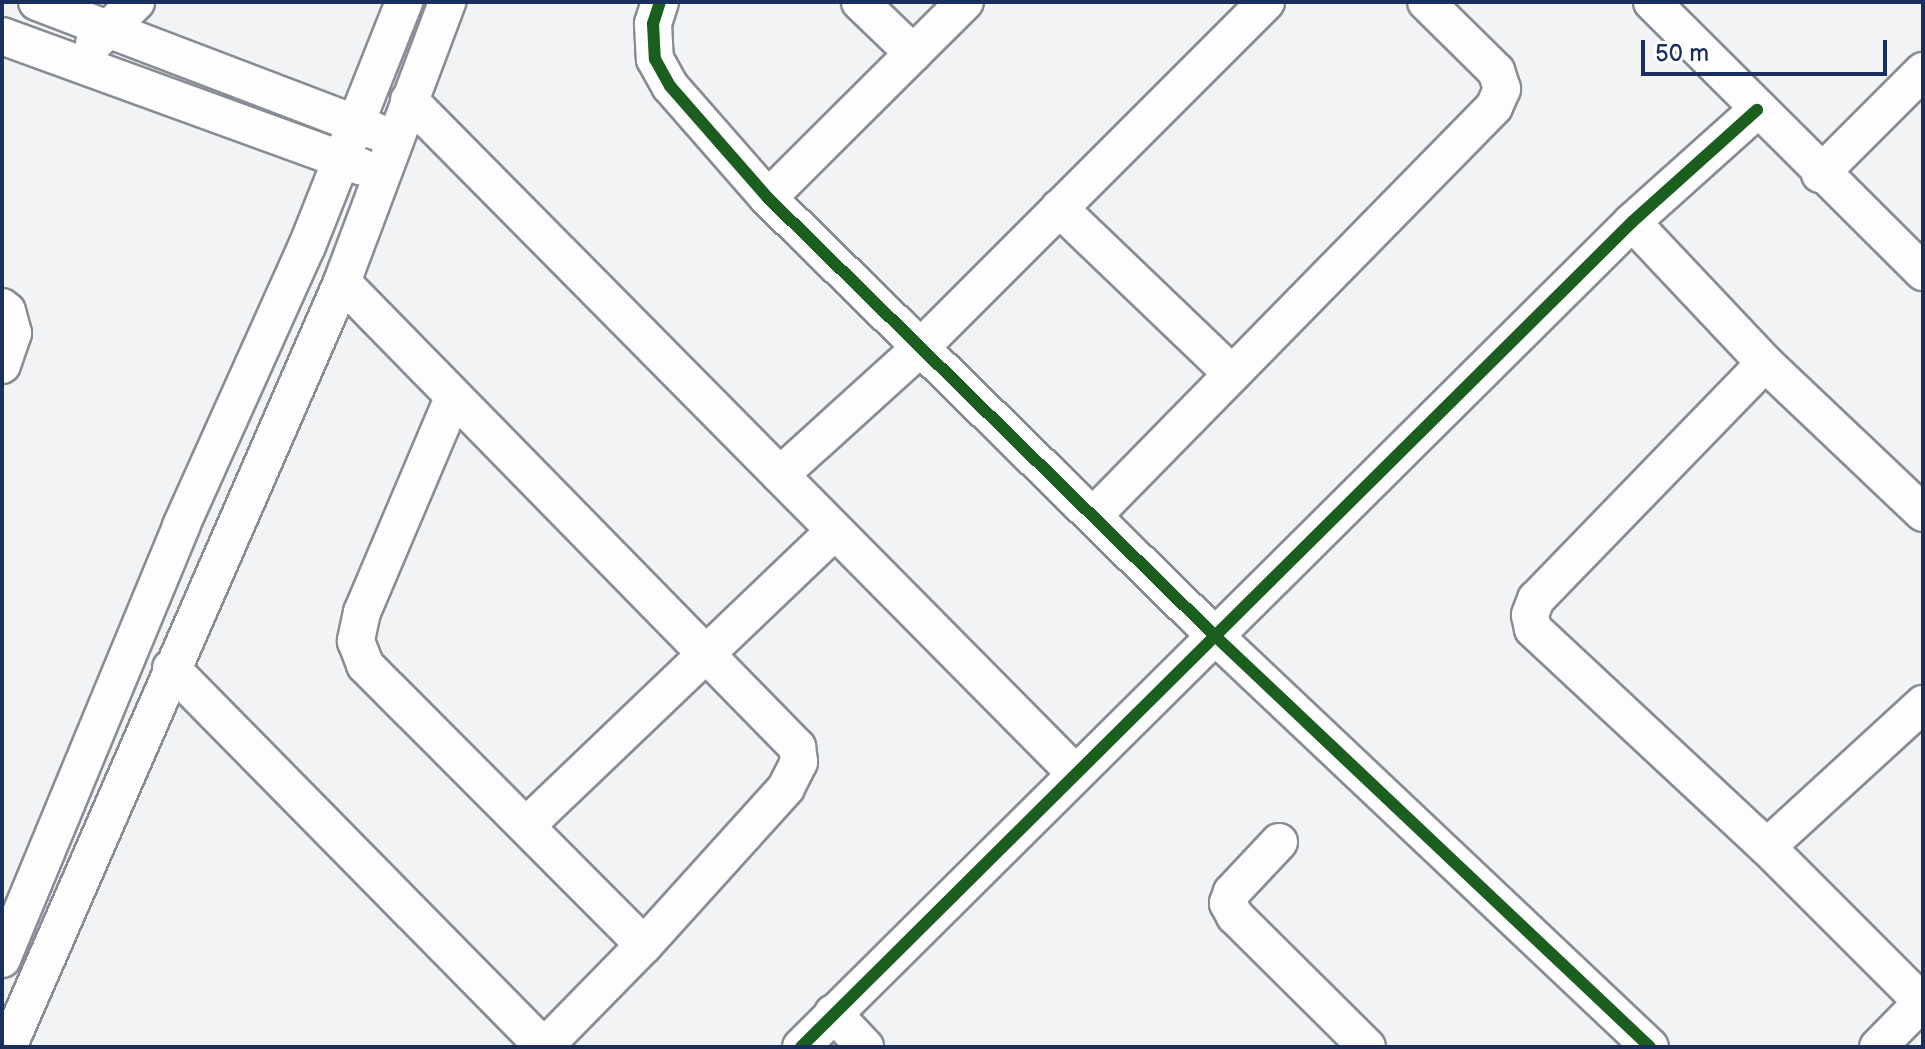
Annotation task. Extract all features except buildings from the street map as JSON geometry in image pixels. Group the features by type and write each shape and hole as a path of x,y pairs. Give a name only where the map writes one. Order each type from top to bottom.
{"street":[{"path":"76,62 136,2"},
{"path":"3,955 169,555 307,246 404,2"},
{"path":"8,1047 342,282 447,2"},
{"path":"660,2 653,24 655,59 670,86 768,198 1213,634 1650,1047"},
{"path":"860,2 913,53"},
{"path":"768,198 965,2"},
{"path":"780,475 921,347 1266,2"},
{"path":"1093,516 1494,107 1502,89 1496,71 1426,2"},
{"path":"1652,2 1820,174 1923,272"},
{"path":"381,176 341,158 16,42 57,5 107,29 394,138"},
{"path":"1820,174 1923,71"},
{"path":"409,100 1075,773"},
{"path":"801,1047 1213,634 1632,222 1757,110"},
{"path":"1059,208 1232,374"},
{"path":"1632,222 1765,363 1923,513"},
{"path":"171,668 544,1047 644,945 786,788 799,762 797,747 342,282"},
{"path":"2,307 7,311 13,333 2,365"},
{"path":"1765,363 1548,586 1536,599 1530,615 1533,629 1767,847 1922,1001 1878,1047"},
{"path":"453,398 362,612 356,641 365,665 644,945"},
{"path":"527,825 834,532"},
{"path":"1767,847 1923,704"},
{"path":"1279,842 1232,892 1228,903 1235,916 1367,1047"},
{"path":"833,1013 865,1047"}],"cycle path":[{"path":"660,2 653,24 655,59 670,86 768,198 1213,634 1650,1047"},
{"path":"801,1047 1632,222 1757,110"}]}
